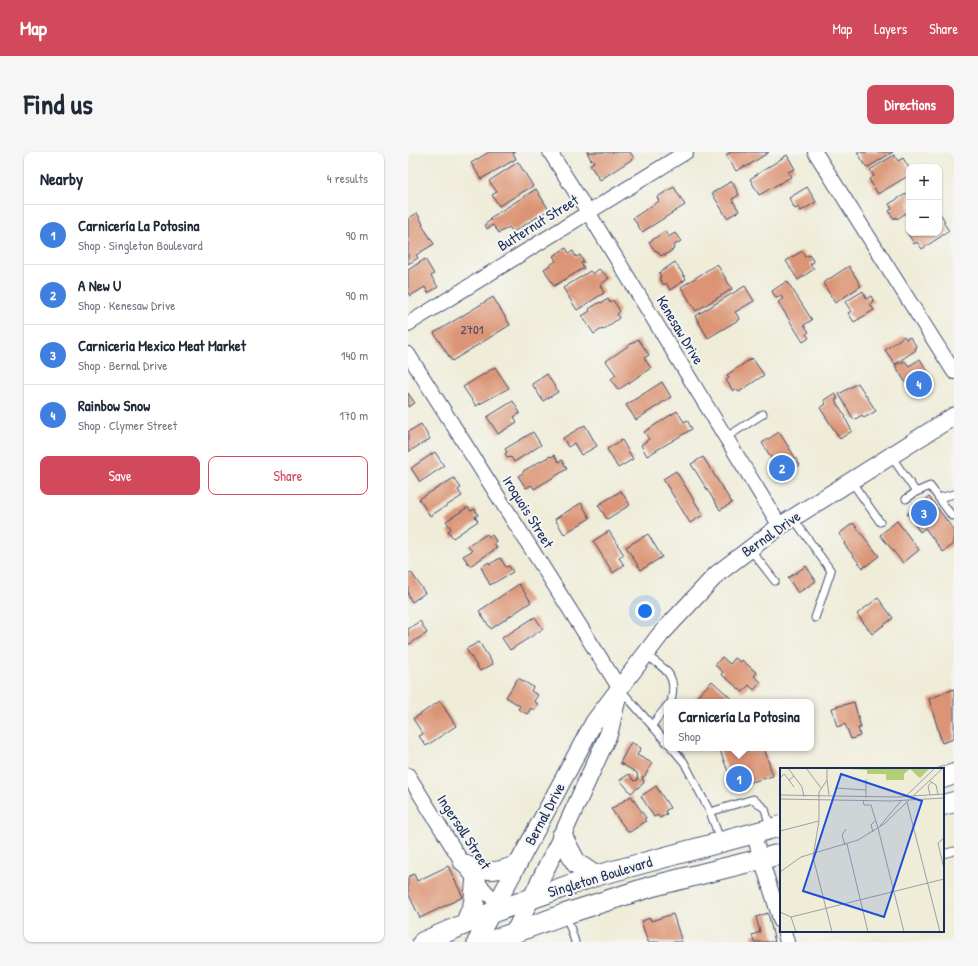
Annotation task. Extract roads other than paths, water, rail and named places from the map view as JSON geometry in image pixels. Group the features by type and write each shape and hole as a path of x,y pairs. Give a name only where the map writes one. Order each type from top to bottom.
{"main road":[{"path":"944,778 954,774"},
{"path":"944,805 954,802"},
{"name":"Singleton Boulevard","path":"423,942 466,923 494,908 595,876 768,829"},
{"path":"562,836 576,863 595,876"},
{"name":"Singleton Boulevard","path":"489,942 512,937 566,914 653,886 780,854"},
{"path":"466,923 474,902 476,881"}],"street":[{"name":"Kenesaw Drive","path":"550,152 725,438 786,522"},
{"name":"Butternut Street","path":"408,324 686,152"},
{"path":"814,152 954,372"},
{"name":"Iroquois Street","path":"408,354 620,689"},
{"name":"Bernal Drive","path":"476,942 594,722 660,635 717,574 786,522 954,416"},
{"name":"Bernal Drive","path":"512,937 562,836 608,733 620,689"},
{"name":"Ingersoll Street","path":"408,775 462,862 494,908"},
{"path":"768,829 760,860 776,893 780,916"},
{"path":"462,862 481,871 492,872 504,870 519,863"},
{"path":"784,932 787,942"}],"lane":[{"path":"725,438 763,414"},
{"path":"891,456 916,492"},
{"path":"851,481 880,522"},
{"path":"906,499 916,492 930,486 952,516"},
{"path":"939,498 954,494"},
{"path":"786,522 830,571 815,618"},
{"path":"750,549 775,581"},
{"path":"646,655 668,671 672,678 673,690 671,699"},
{"path":"620,689 664,739"},
{"path":"652,725 664,710"},
{"path":"675,751 684,762 710,812 721,842"},
{"path":"710,812 753,800 765,809 768,829"},
{"path":"944,854 954,851"},
{"path":"566,914 575,942"}],"place":[{"name":"Rainbow Snow","path":"919,384"},
{"name":"A New U","path":"782,468"},
{"name":"Carniceria Mexico Meat Market","path":"924,513"},
{"name":"Carnicería La Potosina","path":"739,779"}]}
